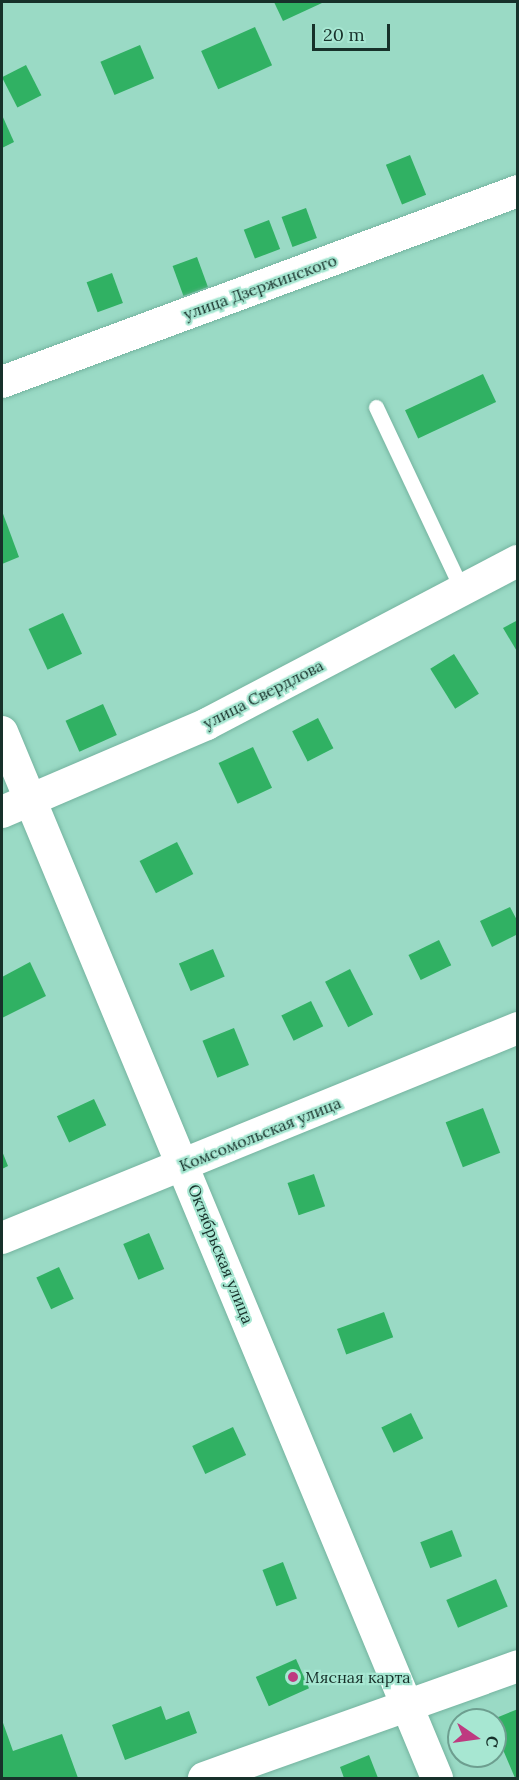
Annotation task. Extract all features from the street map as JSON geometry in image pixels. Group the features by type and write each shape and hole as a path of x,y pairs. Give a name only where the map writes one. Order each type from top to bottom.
{"street":[{"name":"улица Дзержинского","path":"2,382 518,191"},
{"name":"улица Свердлова","path":"2,812 207,724 518,561"},
{"name":"Октябрьская улица","path":"2,732 184,1165 437,1779"},
{"name":"Комсомольская улица","path":"2,1238 518,1028"},
{"path":"204,1779 407,1703 518,1666"}],"lane":[{"path":"376,407 462,590"}],"building":[{"path":"274,2 321,2 322,3 283,21"},
{"path":"255,27 272,65 218,89 201,51"},
{"path":"140,45 154,78 114,95 100,62"},
{"path":"26,65 41,95 17,108 2,77"},
{"path":"2,115 14,142 2,148"},
{"path":"410,155 426,195 402,205 386,165"},
{"path":"306,208 317,238 293,247 282,217"},
{"path":"269,220 280,249 255,259 244,230"},
{"path":"197,257 208,287 184,296 173,266"},
{"path":"112,273 123,303 98,312 87,282"},
{"path":"483,374 496,402 418,438 405,410"},
{"path":"2,511 19,557 2,564"},
{"path":"63,613 82,654 48,670 29,629"},
{"path":"518,620 518,653 503,628"},
{"path":"454,654 479,694 455,709 430,669"},
{"path":"103,704 117,735 79,752 66,721"},
{"path":"318,718 333,748 308,761 292,731"},
{"path":"253,747 272,788 238,804 219,763"},
{"path":"177,842 193,874 156,893 140,861"},
{"path":"510,907 518,922 518,934 492,947 480,921"},
{"path":"439,940 451,965 421,980 408,955"},
{"path":"213,949 225,977 191,991 179,963"},
{"path":"30,962 46,996 2,1018 2,977"},
{"path":"350,969 373,1014 348,1027 325,982"},
{"path":"311,1001 323,1026 294,1041 281,1015"},
{"path":"234,1028 249,1065 217,1078 202,1041"},
{"path":"94,1099 106,1125 69,1143 57,1116"},
{"path":"483,1108 500,1153 463,1167 446,1122"},
{"path":"2,1151 8,1166 2,1169"},
{"path":"314,1174 325,1206 299,1215 288,1183"},
{"path":"149,1233 164,1269 138,1280 123,1244"},
{"path":"59,1267 74,1299 51,1309 36,1278"},
{"path":"384,1312 393,1337 346,1354 337,1329"},
{"path":"411,1413 423,1438 394,1453 381,1427"},
{"path":"233,1427 246,1455 205,1474 192,1446"},
{"path":"452,1530 462,1556 430,1568 420,1542"},
{"path":"283,1562 297,1598 276,1606 262,1570"},
{"path":"496,1579 508,1607 458,1628 446,1600"},
{"path":"296,1659 309,1688 269,1706 256,1677"},
{"path":"161,1706 166,1720 189,1711 197,1733 125,1760 112,1725"},
{"path":"518,1709 518,1778 515,1778 507,1759 507,1713"},
{"path":"2,1720 13,1751 62,1734 78,1778 2,1778"},
{"path":"369,1755 378,1778 344,1778 340,1767"}],"place":[{"name":"Мясная карта","path":"293,1677"}]}
